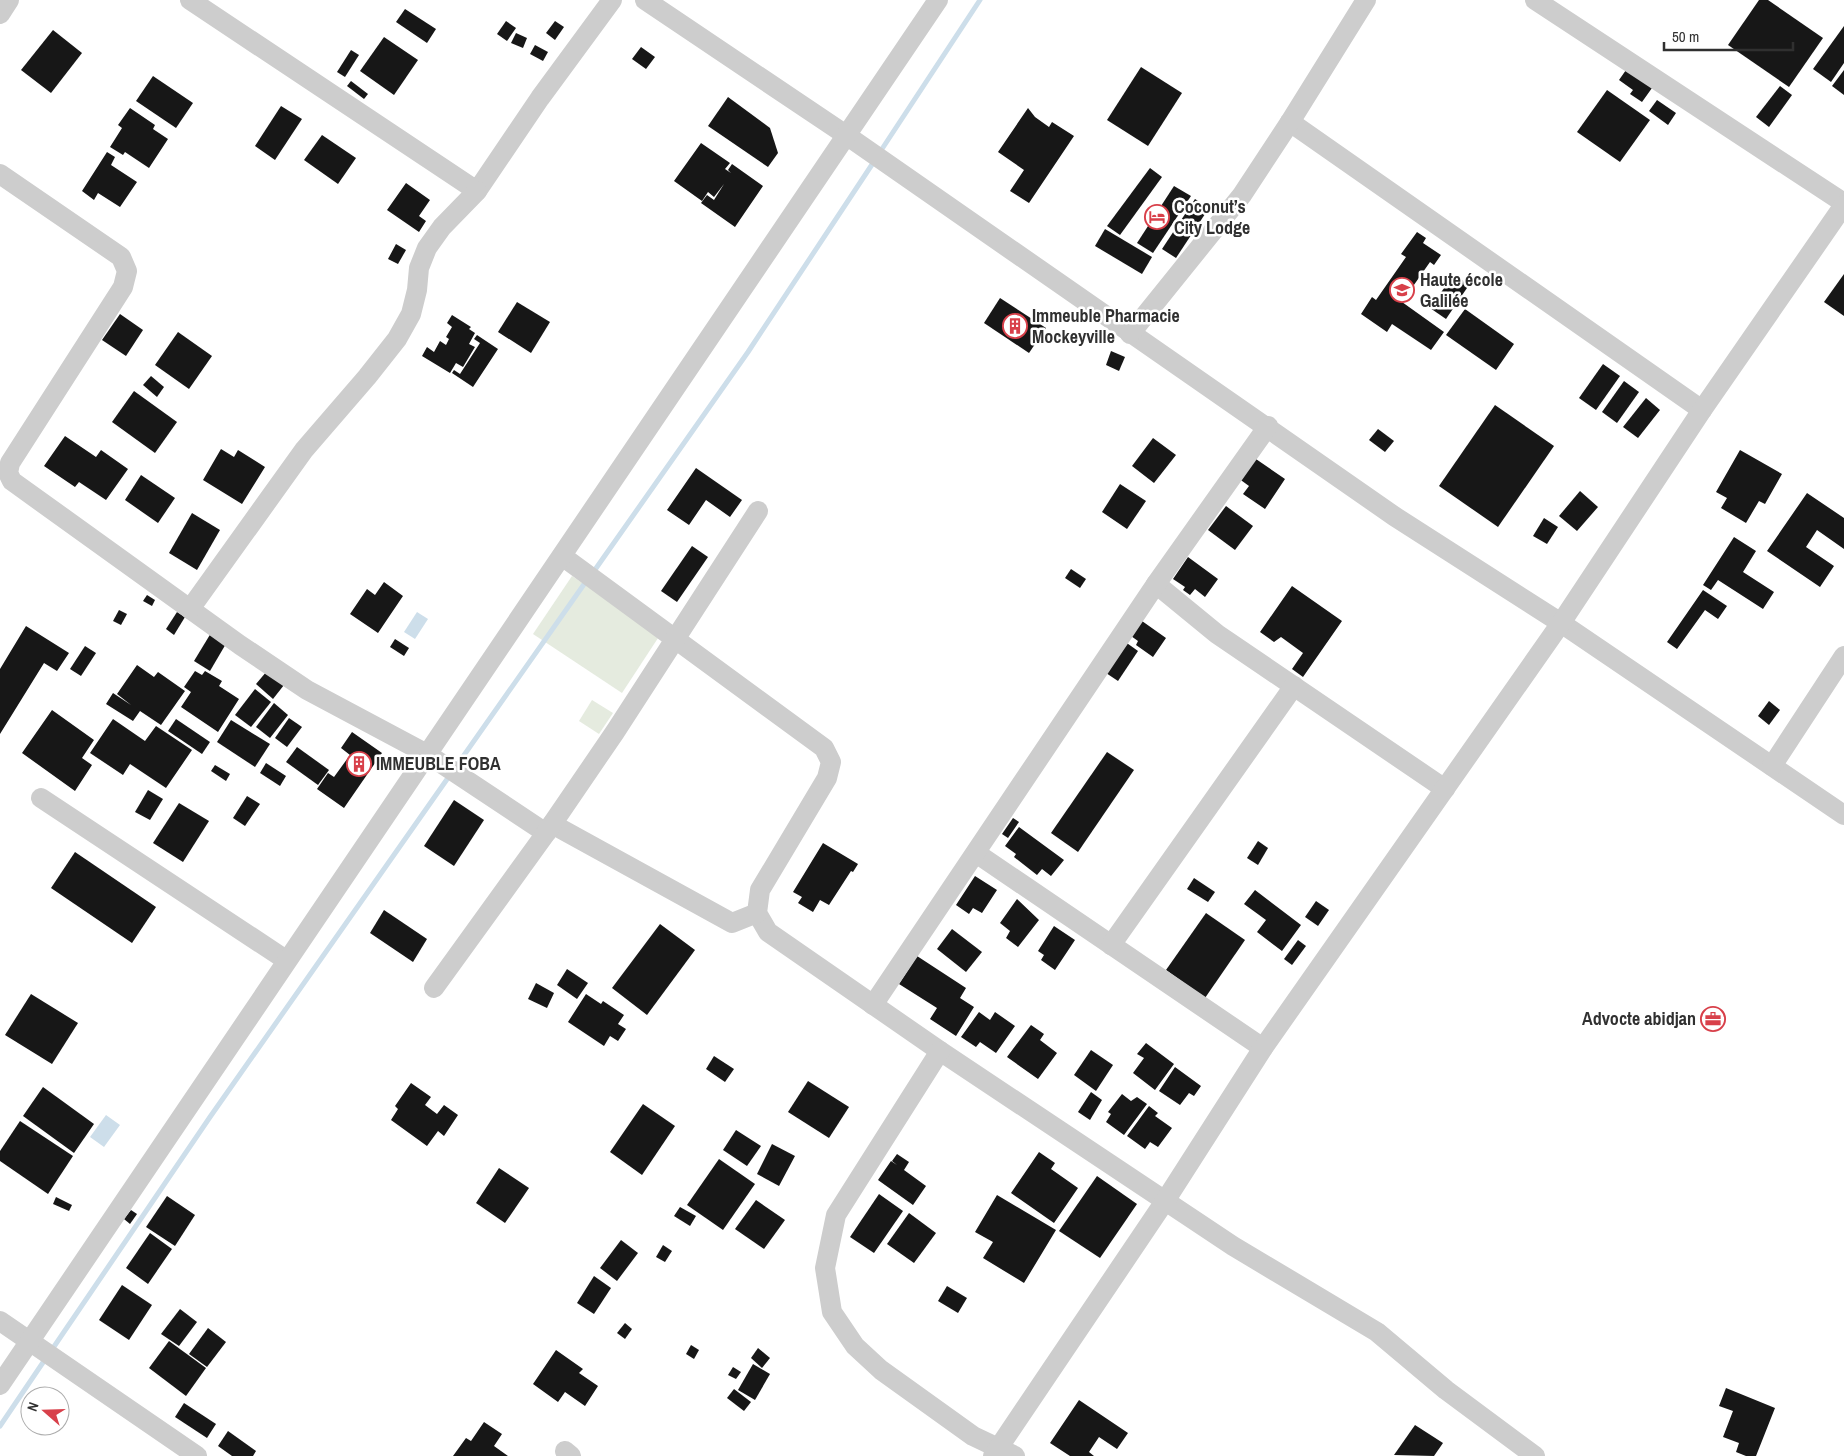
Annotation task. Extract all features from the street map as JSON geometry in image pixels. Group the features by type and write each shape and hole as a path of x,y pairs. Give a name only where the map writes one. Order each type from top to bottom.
{"street":[{"path":"0,14 9,0"},
{"path":"190,0 477,191"},
{"path":"190,609 304,450 367,377 396,339 411,314 417,290 418,268 427,248 442,227 477,191 540,98 612,0"},
{"path":"645,0 846,135 1130,334 1268,426 1394,516 1561,623 1844,815"},
{"path":"0,1385 286,960 938,0"},
{"path":"1130,334 1242,195 1366,0"},
{"path":"940,1051 836,1215 825,1268 832,1312 855,1346 881,1370 973,1436 1002,1453 1263,1048 1561,623 1702,410 1844,204 1535,0"},
{"path":"1290,122 1702,410"},
{"path":"0,174 121,257 127,271 122,287 10,463 8,473 12,481 190,609 307,690 427,754 549,829 732,923 757,913"},
{"path":"873,1005 1156,584 1268,426"},
{"path":"434,988 549,829 676,639 758,511"},
{"path":"562,556 824,748 831,762 827,778 760,890 757,913 768,932 940,1051 1233,1246 1376,1332 1446,1390 1535,1456"},
{"path":"1156,584 1217,634 1445,789"},
{"path":"1772,766 1844,656"},
{"path":"1111,945 1294,686"},
{"path":"41,798 286,960"},
{"path":"976,854 1263,1048"},
{"path":"0,1321 197,1456"}],"shaded area":[{"path":"572,576 660,635 622,693 533,634"},
{"path":"592,700 613,713 599,734 579,721"}],"water":[{"path":"417,612 428,619 415,639 404,632"},
{"path":"106,1115 120,1125 104,1147 90,1137"}],"building":[{"path":"1759,0 1768,0 1823,38 1789,87 1728,45"},
{"path":"405,9 436,29 427,43 396,22"},
{"path":"506,21 516,28 507,41 497,34"},
{"path":"555,21 564,27 555,40 546,33"},
{"path":"1844,26 1844,63 1831,82 1813,69"},
{"path":"53,30 82,53 51,93 21,70"},
{"path":"516,33 527,38 523,48 511,43"},
{"path":"384,37 418,60 394,95 360,71"},
{"path":"535,45 548,52 543,61 530,54"},
{"path":"641,47 655,57 646,69 632,59"},
{"path":"351,50 359,55 345,77 337,72"},
{"path":"1141,67 1182,93 1148,146 1107,120"},
{"path":"1626,70 1652,88 1642,102 1630,94 1633,90 1619,80"},
{"path":"1844,70 1844,95 1832,86"},
{"path":"153,76 193,103 176,128 136,101"},
{"path":"351,81 368,94 364,99 347,86"},
{"path":"1780,86 1792,95 1769,127 1756,117"},
{"path":"1607,90 1650,120 1620,162 1577,132"},
{"path":"728,97 770,128 778,153 768,167 708,126"},
{"path":"1657,100 1676,113 1668,125 1649,111"},
{"path":"281,106 302,119 275,160 255,146"},
{"path":"130,108 155,125 153,129 168,139 149,168 125,152 123,155 110,147 122,128 118,125"},
{"path":"1028,108 1035,117 1049,127 1052,122 1074,136 1029,203 1010,191 1024,170 998,152"},
{"path":"322,135 356,158 338,184 304,160"},
{"path":"701,143 730,163 725,169 731,173 728,170 732,164 763,186 735,227 701,203 707,195 714,200 724,184 714,197 708,192 702,201 674,181"},
{"path":"107,152 115,157 111,165 137,182 120,207 98,193 94,200 82,191"},
{"path":"1150,168 1162,177 1120,235 1107,226"},
{"path":"406,183 430,200 419,216 426,221 419,232 387,210"},
{"path":"1174,186 1191,196 1153,253 1137,243"},
{"path":"1195,199 1209,208 1176,258 1162,249"},
{"path":"1105,229 1152,257 1142,274 1095,246"},
{"path":"1417,232 1426,238 1423,243 1441,255 1434,265 1430,262 1402,302 1444,332 1431,350 1392,324 1387,332 1361,314 1372,297 1376,300 1406,257 1401,254"},
{"path":"396,244 406,250 398,264 388,259"},
{"path":"1454,274 1469,285 1446,319 1430,308"},
{"path":"1844,274 1844,316 1824,302"},
{"name":"Immeuble Pharmacie Mockeyville","path":"1000,298 1046,328 1029,353 984,323"},
{"path":"517,302 550,322 531,353 498,332"},
{"path":"1465,309 1514,344 1496,370 1446,335"},
{"path":"120,314 143,330 126,356 102,340"},
{"path":"452,315 471,327 469,329 475,333 469,344 475,347 463,367 456,363 450,373 422,356 427,347 434,352 440,341 446,345 449,339 446,337 452,327 447,323"},
{"path":"178,332 212,356 189,389 155,365"},
{"path":"477,335 498,349 473,387 452,373 454,370 460,374 480,343 474,339"},
{"path":"1111,351 1125,357 1119,371 1106,365"},
{"path":"1603,364 1620,376 1596,410 1579,398"},
{"path":"151,376 164,387 157,397 143,385"},
{"path":"1624,381 1639,392 1617,423 1602,412"},
{"path":"134,391 177,422 155,453 112,422"},
{"path":"1646,398 1660,410 1638,438 1623,427"},
{"path":"1495,405 1554,446 1498,527 1439,486"},
{"path":"1378,429 1394,441 1385,452 1369,440"},
{"path":"65,436 96,457 101,450 128,469 106,500 79,482 75,487 44,466"},
{"path":"1153,438 1176,455 1154,483 1132,466"},
{"path":"221,449 234,457 238,450 265,467 242,504 203,480"},
{"path":"1740,450 1782,474 1765,504 1759,501 1746,523 1721,508 1727,498 1716,492"},
{"path":"1253,457 1285,479 1265,509 1243,494 1249,486 1238,478"},
{"path":"696,468 742,500 730,517 706,500 689,525 667,510"},
{"path":"141,475 175,498 158,523 125,500"},
{"path":"1120,484 1146,501 1127,529 1102,512"},
{"path":"1580,491 1598,507 1577,531 1559,516"},
{"path":"1807,493 1844,518 1844,549 1817,530 1806,547 1834,566 1820,587 1767,551"},
{"path":"1226,506 1253,526 1235,550 1208,530"},
{"path":"192,513 220,530 197,570 169,553"},
{"path":"1544,518 1558,527 1547,544 1533,536"},
{"path":"1734,537 1756,551 1743,572 1774,592 1763,609 1718,580 1711,590 1703,585"},
{"path":"692,546 708,557 677,602 661,591"},
{"path":"1188,557 1218,579 1205,597 1195,589 1190,595 1183,590 1185,587 1173,579"},
{"path":"1071,569 1086,579 1080,588 1065,578"},
{"path":"384,582 403,596 378,633 350,614 367,589 375,595"},
{"path":"1292,586 1342,621 1303,677 1292,669 1303,653 1281,637 1274,642 1260,632"},
{"path":"1703,590 1727,606 1718,619 1705,610 1677,649 1667,642"},
{"path":"147,595 155,600 152,606 143,601"},
{"path":"119,610 127,614 121,625 113,621"},
{"path":"177,612 185,617 174,635 166,629"},
{"path":"1142,621 1166,638 1153,657 1136,645 1138,641 1131,636"},
{"path":"26,626 69,653 57,671 44,663 0,734 0,669"},
{"path":"211,633 227,642 210,671 194,661"},
{"path":"395,639 409,648 404,656 390,647"},
{"path":"1124,641 1138,651 1118,681 1103,671"},
{"path":"85,646 96,653 81,676 70,669"},
{"path":"137,665 154,677 158,672 185,691 161,725 140,711 133,721 106,704 113,693 131,705 117,694"},
{"path":"195,671 202,675 205,671 222,681 219,686 239,699 218,732 181,707 191,692 184,687"},
{"path":"267,671 284,685 273,699 256,684"},
{"path":"255,689 271,702 251,727 235,715"},
{"path":"1769,701 1780,710 1769,725 1758,716"},
{"path":"274,703 288,715 270,738 256,727"},
{"path":"52,710 94,740 82,758 92,765 75,791 22,753"},
{"path":"289,718 302,727 287,747 275,738"},
{"path":"113,719 145,741 156,726 192,750 166,788 130,764 123,775 90,753"},
{"path":"176,719 210,742 202,754 168,731"},
{"path":"231,720 270,744 255,767 217,742"},
{"name":"IMMEUBLE FOBA","path":"352,732 382,753 344,808 317,789 328,773 334,777 350,755 341,748"},
{"path":"297,747 329,770 318,785 286,762"},
{"path":"1107,752 1134,770 1078,852 1051,833"},
{"path":"266,763 286,776 280,786 260,773"},
{"path":"215,765 230,774 226,781 211,771"},
{"path":"148,790 163,799 150,820 135,812"},
{"path":"247,796 260,804 245,826 233,818"},
{"path":"454,800 484,820 454,866 424,846"},
{"path":"179,803 209,821 183,862 153,843"},
{"path":"1013,818 1019,822 1008,838 1002,834"},
{"path":"1019,827 1064,860 1051,876 1042,869 1037,875 1014,857 1016,854 1005,846"},
{"path":"1258,841 1268,848 1258,865 1247,858"},
{"path":"823,843 858,864 853,872 851,871 829,905 820,900 813,912 798,903 802,897 793,892"},
{"path":"75,852 156,907 132,943 51,888"},
{"path":"975,876 997,890 982,913 973,908 969,914 956,905"},
{"path":"1194,878 1215,892 1208,902 1187,889"},
{"path":"1255,890 1301,925 1282,951 1257,932 1266,920 1244,904"},
{"path":"1017,899 1039,920 1018,947 1006,938 1010,931 1000,923"},
{"path":"1316,901 1329,910 1318,926 1305,917"},
{"path":"384,910 427,939 413,962 370,933"},
{"path":"1206,913 1245,940 1205,998 1166,970"},
{"path":"660,924 695,950 647,1015 612,988"},
{"path":"1054,926 1075,940 1055,970 1041,960 1044,955 1038,951"},
{"path":"952,929 982,952 966,972 937,949"},
{"path":"1298,940 1306,946 1292,965 1284,959"},
{"path":"917,956 966,988 960,998 974,1007 956,1036 930,1019 937,1008 899,984"},
{"path":"567,969 588,983 577,999 557,985"},
{"path":"536,983 554,993 547,1008 528,999"},
{"path":"31,994 78,1023 52,1064 5,1035"},
{"path":"586,994 601,1004 603,1001 624,1015 618,1024 626,1029 618,1041 610,1036 604,1046 568,1022"},
{"path":"979,1012 990,1020 995,1012 1015,1026 996,1053 980,1042 976,1047 961,1037"},
{"path":"1031,1025 1044,1034 1040,1040 1057,1053 1038,1079 1007,1057"},
{"path":"1146,1043 1174,1064 1155,1090 1133,1073 1144,1058 1137,1054"},
{"path":"1091,1050 1113,1065 1096,1091 1074,1075"},
{"path":"714,1056 734,1069 725,1082 706,1069"},
{"path":"1175,1067 1201,1086 1194,1096 1189,1093 1180,1105 1159,1091"},
{"path":"808,1081 849,1107 829,1138 788,1112"},
{"path":"411,1083 431,1097 425,1105 437,1114 444,1105 458,1115 444,1136 438,1131 427,1146 391,1120 398,1109 395,1106"},
{"path":"43,1087 94,1124 74,1153 23,1116"},
{"path":"1091,1092 1102,1100 1090,1120 1078,1112"},
{"path":"1122,1094 1131,1101 1137,1097 1147,1104 1124,1135 1106,1122 1111,1114 1108,1112"},
{"path":"643,1104 675,1126 642,1175 610,1152"},
{"path":"1149,1106 1158,1113 1155,1116 1172,1128 1158,1147 1150,1142 1145,1149 1127,1136"},
{"path":"20,1121 73,1156 48,1194 0,1161 0,1151"},
{"path":"736,1130 761,1146 747,1166 723,1150"},
{"path":"772,1144 795,1156 779,1186 757,1174"},
{"path":"1039,1152 1055,1163 1051,1169 1078,1188 1054,1223 1011,1193"},
{"path":"897,1154 909,1162 904,1170 926,1186 913,1205 878,1180 891,1161 897,1165 892,1161"},
{"path":"719,1159 755,1184 723,1230 687,1205"},
{"path":"499,1168 529,1188 505,1223 476,1203"},
{"path":"1097,1176 1137,1204 1100,1258 1059,1231"},
{"path":"879,1194 903,1211 874,1253 850,1237"},
{"path":"997,1195 1056,1230 1024,1283 983,1258 993,1242 975,1232"},
{"path":"167,1196 195,1215 175,1246 146,1227"},
{"path":"56,1197 72,1205 69,1211 53,1204"},
{"path":"756,1200 785,1220 764,1249 735,1229"},
{"path":"680,1207 696,1216 690,1226 674,1216"},
{"path":"131,1210 137,1214 130,1224 124,1219"},
{"path":"909,1213 936,1233 914,1263 887,1244"},
{"path":"150,1233 172,1249 148,1284 126,1268"},
{"path":"621,1240 638,1253 617,1281 600,1268"},
{"path":"663,1245 672,1251 665,1262 656,1257"},
{"path":"594,1276 611,1288 594,1314 577,1303"},
{"path":"122,1285 152,1305 129,1340 99,1320"},
{"path":"947,1286 967,1298 958,1313 938,1301"},
{"path":"180,1309 197,1322 179,1346 161,1334"},
{"path":"625,1323 632,1329 625,1339 617,1333"},
{"path":"208,1328 226,1342 207,1367 189,1354"},
{"path":"169,1341 206,1368 186,1396 149,1368"},
{"path":"691,1345 699,1350 694,1359 686,1354"},
{"path":"758,1348 770,1358 762,1368 751,1358"},
{"path":"556,1350 583,1369 579,1373 598,1386 585,1406 565,1392 558,1402 533,1384"},
{"path":"753,1364 770,1374 755,1400 738,1390"},
{"path":"733,1367 741,1372 736,1379 728,1375"},
{"path":"1726,1388 1775,1408 1756,1456 1746,1456 1736,1452 1739,1443 1723,1437 1733,1411 1719,1406"},
{"path":"734,1389 751,1402 744,1411 727,1398"},
{"path":"1079,1400 1128,1433 1117,1449 1099,1437 1089,1452 1094,1456 1070,1456 1050,1443"},
{"path":"184,1403 216,1424 207,1438 175,1417"},
{"path":"484,1422 502,1434 494,1446 508,1456 453,1456 466,1438 471,1441"},
{"path":"1415,1425 1443,1443 1434,1456 1394,1455"},
{"path":"228,1431 256,1451 253,1456 232,1456 218,1446"}],"waterway":[{"path":"880,152 980,0"},
{"path":"592,574 748,352 875,160"},
{"path":"455,768 587,580"},
{"path":"51,1351 210,1117 450,775"},
{"path":"0,1426 46,1358"}],"place":[{"name":"Coconut’s City Lodge","path":"1157,217"},
{"name":"Haute école Galilée","path":"1402,290"},
{"name":"Immeuble Pharmacie Mockeyville","path":"1015,326"},
{"name":"IMMEUBLE FOBA","path":"359,764"},
{"name":"Advocte abidjan","path":"1713,1019"}]}
